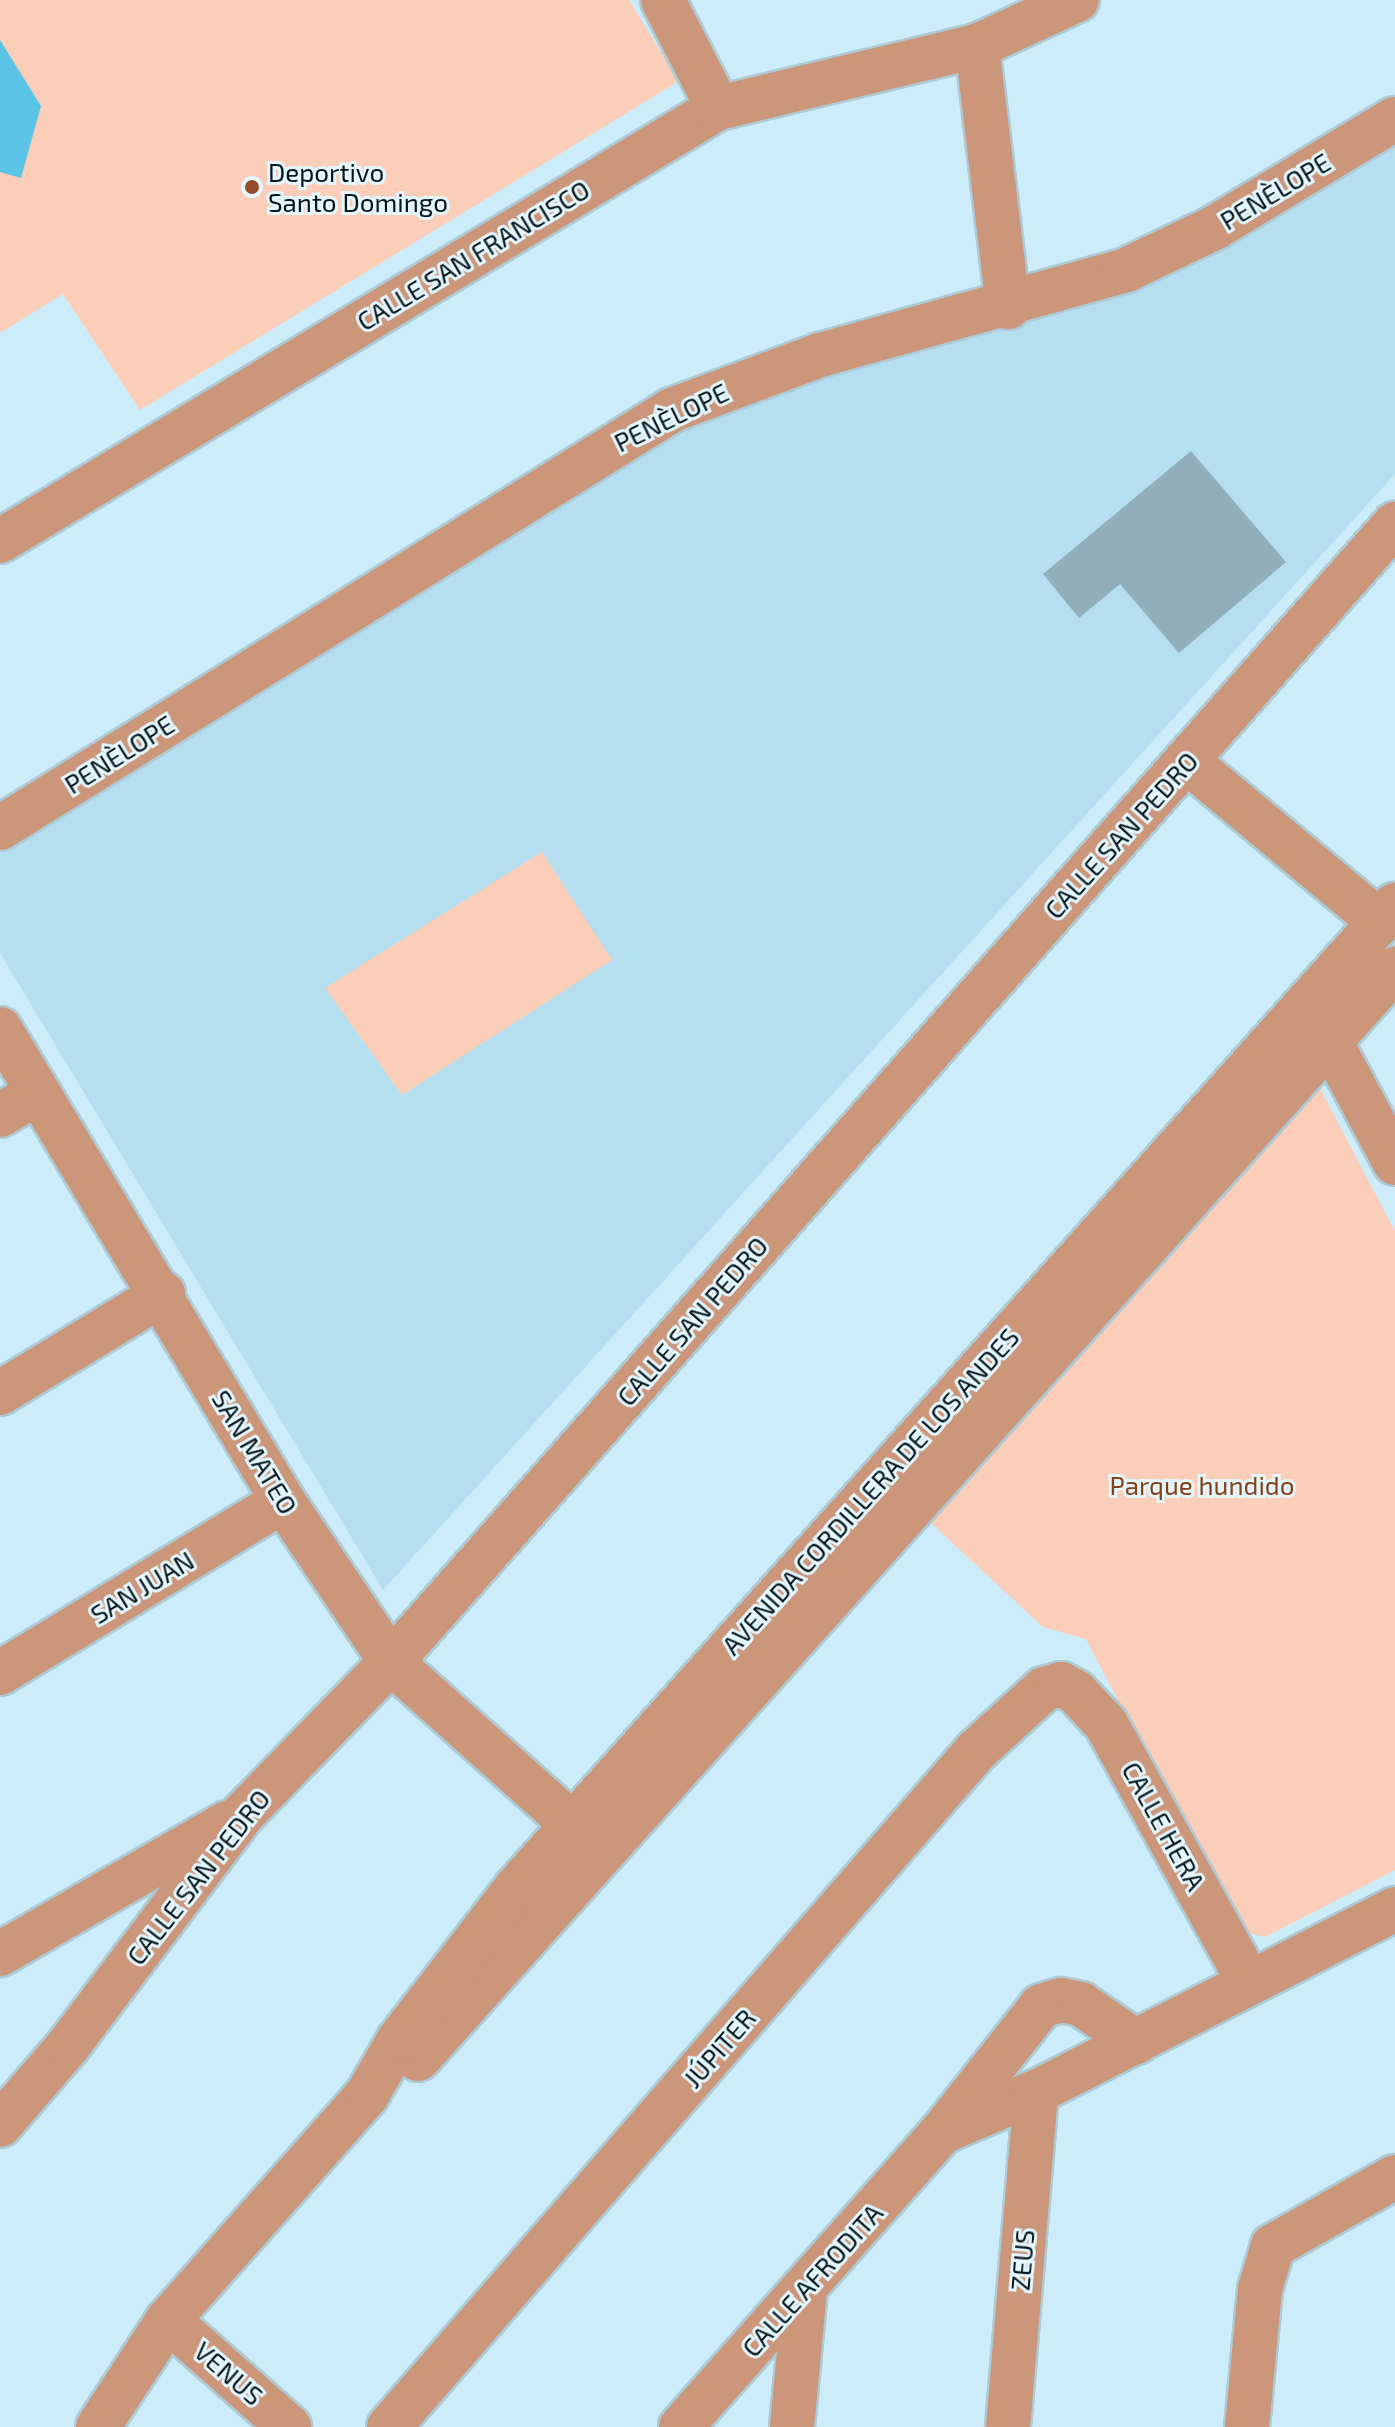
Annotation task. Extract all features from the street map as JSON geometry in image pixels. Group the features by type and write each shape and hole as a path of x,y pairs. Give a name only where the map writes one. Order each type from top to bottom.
{"street":[{"path":"663,0 718,108"},
{"name":"CALLE SAN FRANCISCO","path":"0,541 718,108 977,46 1077,0"},
{"path":"977,46 1008,307"},
{"name":"PENÈLOPE","path":"0,828 672,410 820,355 1008,307 1126,270 1201,234 1395,119"},
{"name":"CALLE SAN PEDRO","path":"0,2125 68,2046 242,1815 391,1662 1395,524"},
{"path":"1188,762 1387,914"},
{"name":"AVENIDA CORDILLERA DE LOS ANDES","path":"98,2427 168,2320 367,2095 440,1987 572,1824 1387,914"},
{"name":"AVENIDA CORDILLERA DE LOS ANDES","path":"367,2095 419,2058 1395,969"},
{"name":"SAN MATEO","path":"0,1029 163,1294 283,1501 391,1662 572,1824"},
{"path":"1331,1043 1395,1163"},
{"path":"0,1115 38,1093"},
{"path":"0,1393 163,1294"},
{"name":"SAN JUAN","path":"0,1673 283,1501"},
{"name":"CALLE HERA","path":"1061,1684 1106,1724 1249,1982"},
{"name":"JÚPITER","path":"389,2427 976,1751 1028,1699 1061,1684"},
{"path":"0,1954 242,1815"},
{"name":"CALLE AFRODITA","path":"942,2132 1036,2092 1249,1982 1392,1918"},
{"name":"CALLE AFRODITA","path":"681,2427 942,2132 1041,2006 1061,2000 1081,2004 1136,2042"},
{"name":"ZEUS","path":"1008,2427 1036,2092"},
{"path":"1247,2427 1260,2289 1273,2246 1395,2177"},
{"path":"792,2427 805,2289"},
{"name":"VENUS","path":"168,2320 289,2427"}],"shaded area":[{"path":"1395,136 1395,474 383,1590 0,953 0,836 702,410 1239,229"}],"green space":[{"name":"Deportivo Santo Domingo","path":"0,0 629,0 679,81 140,410 63,294 0,333"},
{"path":"542,852 612,960 402,1095 325,988"},
{"name":"Parque hundido","path":"1316,1081 1395,1231 1395,1870 1265,1937 1239,1931 1086,1639 1043,1627 920,1513"}],"water":[{"path":"0,40 41,106 21,178 0,172"}],"building":[{"path":"1191,451 1286,562 1179,653 1120,584 1079,618 1043,574"}],"place":[{"name":"Deportivo Santo Domingo","path":"252,187"}]}
